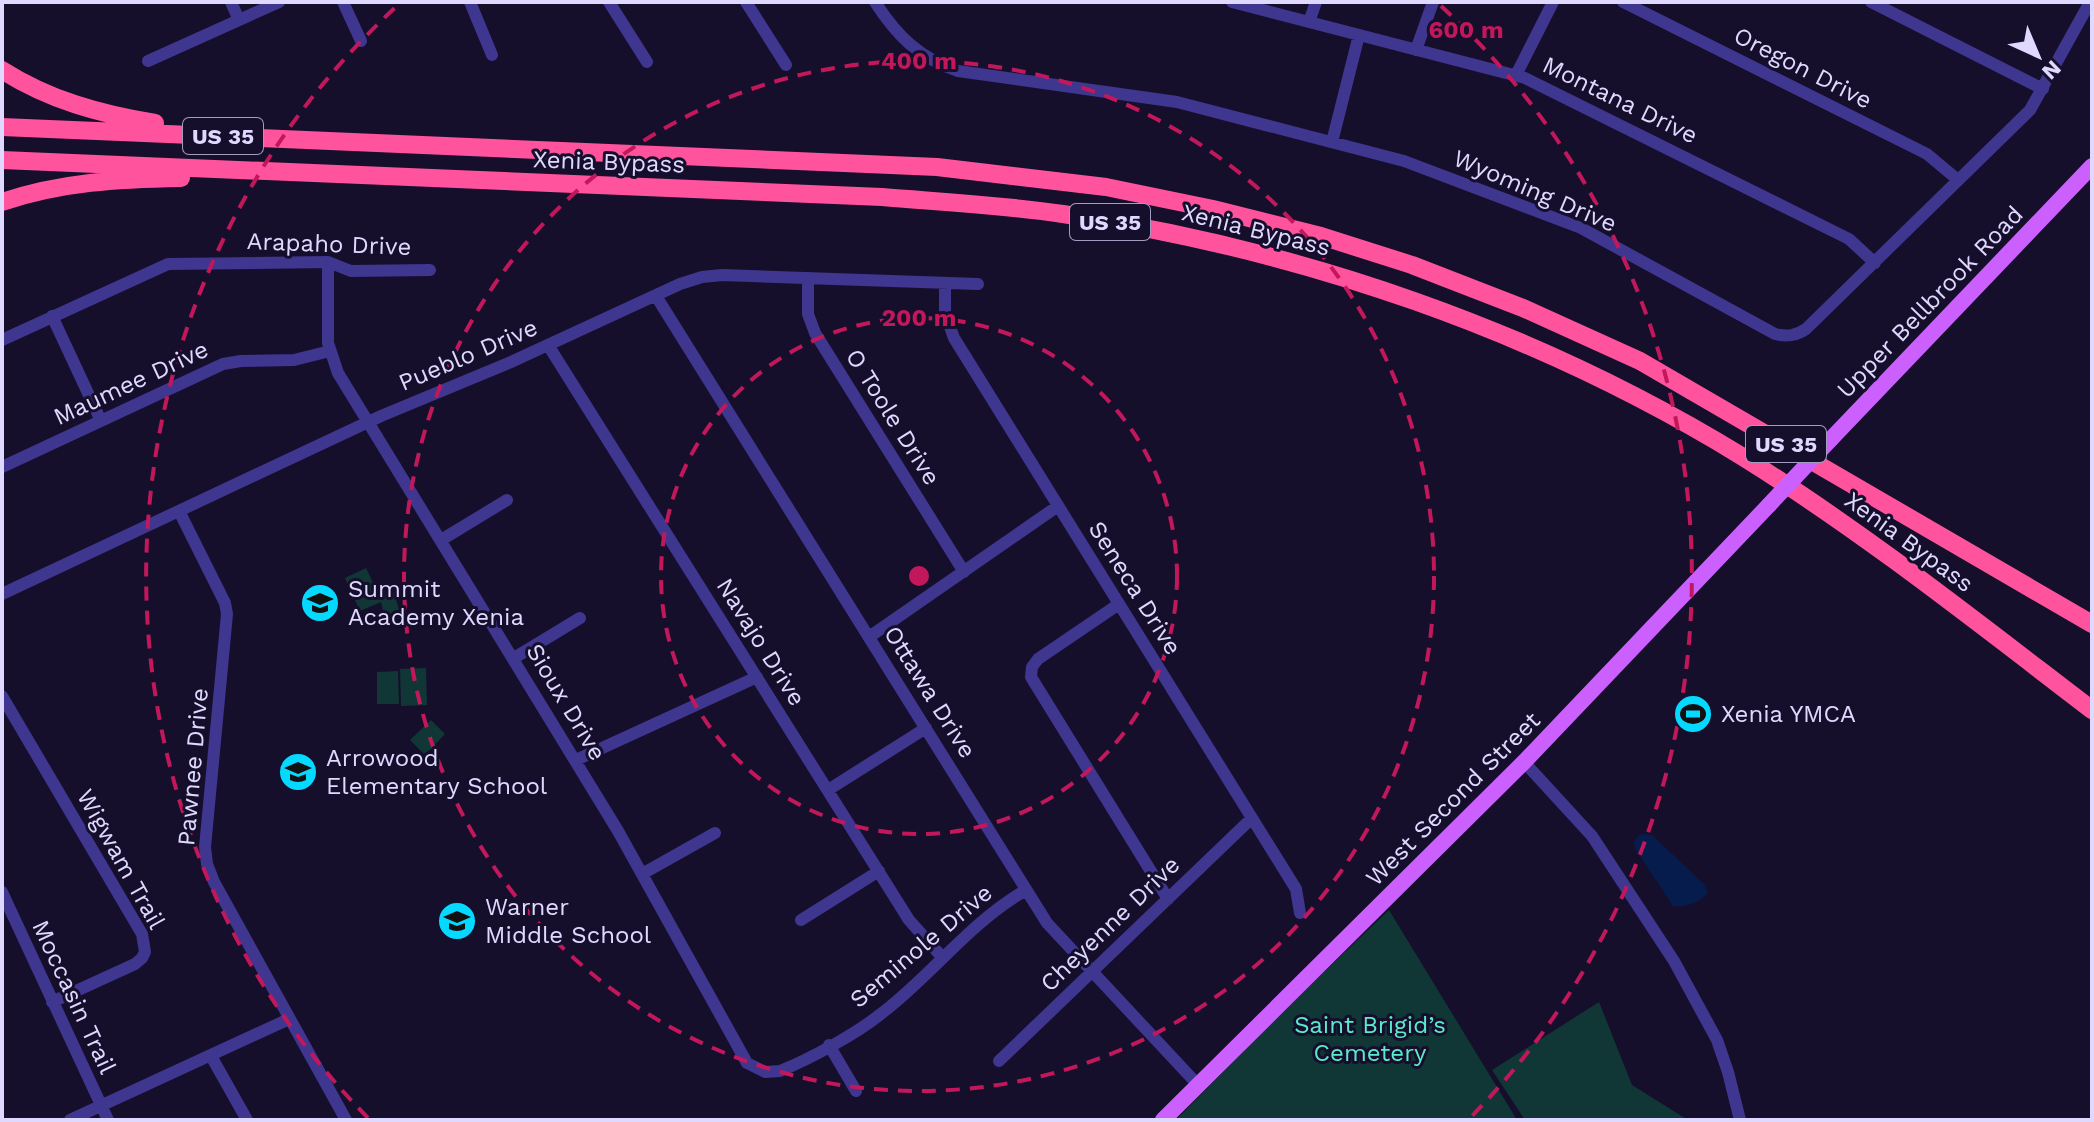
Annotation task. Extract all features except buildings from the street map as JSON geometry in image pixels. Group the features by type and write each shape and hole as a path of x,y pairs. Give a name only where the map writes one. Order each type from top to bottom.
{"highway":[{"path":"2,70 32,88 65,102 105,114 159,124 394,138 444,146"},
{"name":"Xenia Bypass","path":"2,127 946,168 1106,187 1213,209 1321,236 1450,278 1640,361 2092,624"},
{"name":"Xenia Bypass","path":"2,160 882,197 1063,214 1200,239 1321,270 1453,315 1575,367 1670,415 1742,457 1857,533 2092,710"},
{"path":"2,202 45,189 117,179 570,184"}],"main road":[{"name":"Upper Bellbrook Road","path":"1769,505 2092,166"},
{"name":"West Second Street","path":"1163,1120 1524,762 1769,505"}],"street":[{"path":"231,2 239,20"},
{"path":"148,61 279,2"},
{"path":"343,2 361,41"},
{"path":"470,2 492,55"},
{"path":"609,2 647,62"},
{"path":"746,2 786,65"},
{"name":"Wyoming Drive","path":"875,2 890,26 910,47 927,59 958,71 1177,102 1404,161 1573,225 1775,334 1793,336 1806,329 2030,110 2087,5"},
{"name":"Montana Drive","path":"1232,2 1535,82 1849,239 1875,263"},
{"path":"1309,22 1316,2"},
{"path":"1416,50 1433,2"},
{"path":"1516,75 1553,2"},
{"name":"Oregon Drive","path":"1623,2 1927,154 1958,180"},
{"path":"1871,2 2043,89"},
{"path":"1332,142 1359,35"},
{"name":"Arapaho Drive","path":"2,340 168,264 328,262 351,271 430,270"},
{"name":"Sioux Drive","path":"328,262 330,351 338,373 576,760 747,1063 759,1070"},
{"name":"Pueblo Drive","path":"2,594 369,422 689,281 722,275 978,284"},
{"name":"O Toole Drive","path":"808,278 806,301 815,333 964,572"},
{"name":"Seneca Drive","path":"945,283 945,313 954,338 1296,889 1300,913"},
{"name":"Ottawa Drive","path":"656,296 1052,931 1199,1086"},
{"path":"52,316 101,421"},
{"name":"Navajo Drive","path":"548,345 909,920 942,957"},
{"name":"Maumee Drive","path":"2,467 223,364 294,360 330,351"},
{"path":"441,540 507,500"},
{"path":"869,637 1058,506"},
{"name":"Pawnee Drive","path":"179,511 225,603 227,614 205,847 207,864 214,882 346,1120"},
{"path":"1119,604 1038,659 1032,667 1031,677 1168,899"},
{"path":"514,658 580,618"},
{"path":"576,760 757,677"},
{"name":"Wigwam Trail","path":"2,696 142,934 144,944 142,958 135,964 52,1002"},
{"path":"828,790 926,728"},
{"path":"1524,762 1592,836 1679,970 1717,1040 1740,1120"},
{"name":"Cheyenne Drive","path":"999,1061 1252,818"},
{"path":"642,874 715,833"},
{"path":"801,920 879,871"},
{"name":"Seminole Drive","path":"759,1070 780,1071 881,1014 995,908 1026,890"},
{"name":"Moccasin Trail","path":"2,892 108,1120"},
{"path":"70,1120 289,1019"},
{"path":"829,1045 856,1091"},
{"path":"211,1056 247,1120"}],"green space":[{"path":"366,568 379,595 393,591 402,618 386,622 381,602 360,611 345,578"},
{"path":"426,668 427,705 401,706 400,669"},
{"path":"398,671 399,704 377,704 377,672"},
{"path":"431,720 445,734 425,755 410,740"},
{"name":"Saint Brigid’s Cemetery","path":"1389,910 1517,1120 1176,1120 1283,1011"},
{"path":"1599,1002 1632,1085 1688,1120 1525,1120 1492,1070"}],"water":[{"path":"1639,835 1652,835 1705,885 1708,893 1692,904 1673,906 1636,850 1634,842"}],"place":[{"name":"Summit Academy Xenia","path":"320,603"},
{"name":"Xenia YMCA","path":"1693,714"},
{"name":"Arrowood Elementary School","path":"298,772"},
{"name":"Warner Middle School","path":"457,921"}]}
